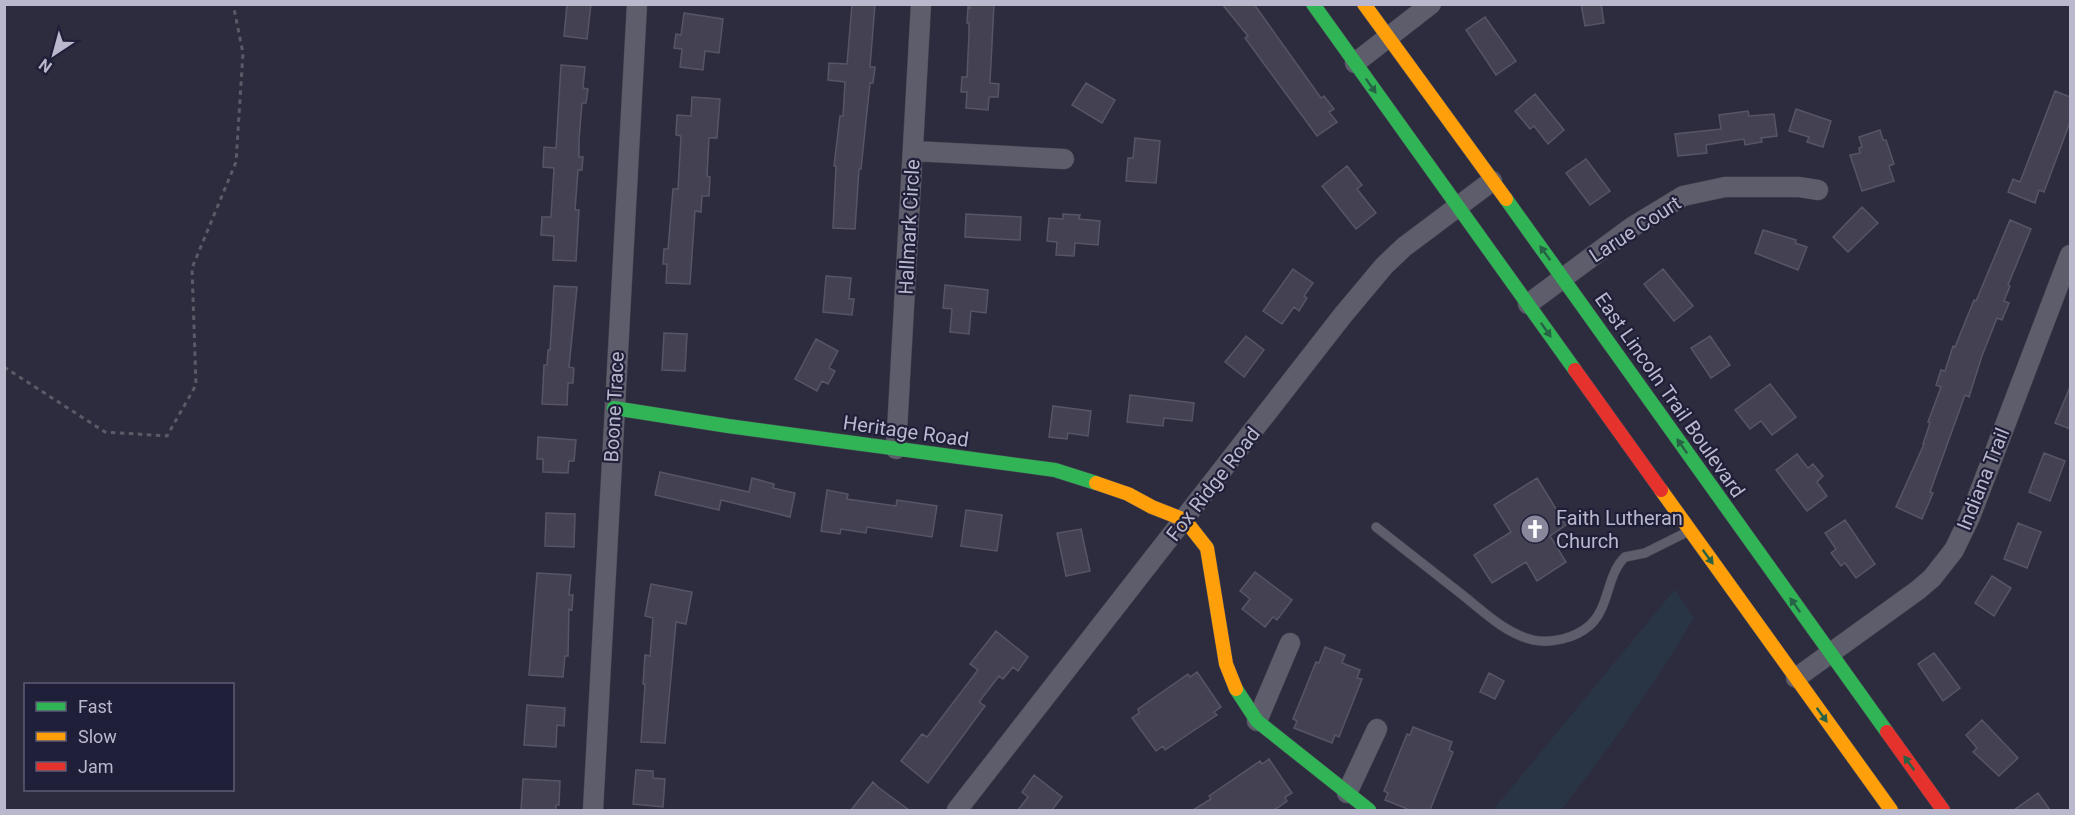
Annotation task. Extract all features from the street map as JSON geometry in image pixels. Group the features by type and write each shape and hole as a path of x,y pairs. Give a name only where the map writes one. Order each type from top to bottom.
{"street":[{"name":"Boone Trace","path":"593,810 637,4"},
{"name":"Hallmark Circle","path":"896,449 921,4"},
{"path":"1313,4 1891,810"},
{"name":"East Lincoln Trail Boulevard","path":"1364,4 1943,810"},
{"path":"1355,63 1431,4"},
{"path":"913,151 1064,159"},
{"name":"Fox Ridge Road","path":"957,810 1343,315 1384,266 1417,236 1492,181"},
{"name":"Larue Court","path":"1527,304 1632,227 1683,196 1725,187 1799,187 1818,190"},
{"name":"Indiana Trail","path":"1796,678 1918,590 1944,565 1954,550 1970,517 2070,255"},
{"name":"Heritage Road","path":"614,408 739,428 1055,470 1128,494 1152,507 1185,520"},
{"path":"1185,520 1207,548 1226,664 1234,688 1257,721 1369,810"},
{"path":"1257,721 1290,643"},
{"path":"1347,793 1377,729"}],"lane":[{"path":"1376,527 1507,629 1535,640 1550,641 1576,634 1596,619 1616,570 1624,557 1645,553 1689,531"}],"path":[{"path":"4,367 105,432 167,436 196,385 192,268 236,162 243,53 233,4"}],"shaded area":[{"path":"1675,589 1694,618 1630,716 1561,810 1493,810"}],"building":[{"path":"567,4 591,4 587,39 564,36"},
{"path":"852,4 875,4 870,67 875,67 873,83 870,83 861,169 859,169 855,229 833,228 836,166 834,166 840,116 843,116 845,82 828,80 829,63 847,64"},
{"path":"970,4 994,4 990,83 999,84 998,97 989,97 988,110 966,108 967,92 961,92 962,77 967,77 969,23 967,23"},
{"path":"1222,4 1254,4 1321,98 1324,96 1334,109 1329,112 1337,122 1317,136 1245,38 1248,36"},
{"path":"1581,4 1601,4 1604,23 1585,26"},
{"path":"684,13 723,19 719,53 705,51 703,70 680,67 682,49 674,48 676,34 681,35"},
{"path":"1485,17 1516,61 1496,75 1466,30"},
{"path":"561,65 585,67 583,88 588,89 586,103 582,103 579,140 579,157 583,157 582,170 578,170 575,210 579,210 576,261 553,260 554,236 541,235 542,217 551,217 554,168 543,167 544,147 556,148"},
{"path":"1086,83 1115,100 1102,123 1072,105"},
{"path":"2055,91 2070,97 2070,122 2044,192 2039,190 2035,203 2008,192 2013,179 2020,182"},
{"path":"1535,94 1564,130 1548,144 1534,126 1530,129 1515,111"},
{"path":"692,97 720,99 717,138 709,138 707,176 710,177 709,196 702,196 701,212 695,211 690,284 666,283 667,264 663,264 664,249 668,249 673,189 678,189 681,136 676,135 677,115 691,116"},
{"path":"1796,109 1831,121 1823,147 1807,142 1809,137 1789,131"},
{"path":"1748,111 1749,116 1774,114 1777,136 1761,138 1762,142 1745,145 1744,139 1706,145 1707,153 1678,156 1675,134 1721,129 1719,115"},
{"path":"1880,130 1894,164 1889,166 1894,181 1862,191 1850,155 1860,153 1859,148 1862,147 1859,137"},
{"path":"1135,138 1160,141 1156,183 1126,181 1128,158 1133,158"},
{"path":"1586,159 1610,191 1590,205 1566,173"},
{"path":"1347,166 1362,185 1357,189 1376,213 1356,229 1322,186"},
{"path":"1862,207 1878,223 1848,252 1833,237"},
{"path":"966,214 1021,217 1020,240 965,237"},
{"path":"1063,214 1080,215 1079,219 1100,221 1098,245 1075,243 1074,256 1056,255 1057,242 1047,241 1049,218 1063,219"},
{"path":"2010,220 2031,229 2008,285 2010,286 2004,301 2009,303 2002,320 1997,318 1969,397 1965,395 1930,492 1933,493 1922,519 1896,507 1924,444 1930,423 1928,422 1941,387 1936,385 1941,370 1945,371 1953,346 1955,347 1974,300 1976,301"},
{"path":"1763,230 1796,240 1795,243 1807,247 1798,270 1755,253"},
{"path":"1293,269 1313,283 1304,296 1307,298 1299,311 1294,307 1282,324 1263,311"},
{"path":"1663,269 1693,306 1674,321 1644,284"},
{"path":"826,276 851,278 849,299 854,299 852,315 823,312"},
{"path":"945,285 988,290 986,313 971,311 969,334 950,332 952,309 943,308"},
{"path":"554,286 577,287 569,367 574,368 573,383 568,383 567,405 542,404 544,365 547,365 548,350 550,350"},
{"path":"664,333 687,334 685,371 662,370"},
{"path":"1246,336 1264,350 1244,377 1225,362"},
{"path":"1710,336 1730,365 1711,378 1691,348"},
{"path":"816,339 838,351 829,368 835,371 828,384 822,381 817,391 795,379"},
{"path":"1770,384 1796,417 1772,435 1761,421 1750,429 1735,410"},
{"path":"2070,387 2070,429 2055,423"},
{"path":"1130,395 1194,403 1192,421 1164,418 1163,426 1127,422"},
{"path":"1053,406 1091,411 1088,436 1068,433 1067,439 1049,437"},
{"path":"538,437 576,440 574,461 569,461 568,473 543,472 543,459 537,459"},
{"path":"2044,453 2065,461 2050,501 2029,492"},
{"path":"1797,454 1808,468 1813,464 1823,476 1817,482 1827,496 1807,511 1776,470"},
{"path":"660,472 749,492 752,478 774,484 773,488 795,493 790,517 721,500 719,510 655,495"},
{"name":"Faith Lutheran Church","path":"1537,478 1566,525 1550,536 1566,562 1537,581 1526,562 1492,583 1474,555 1511,532 1494,505"},
{"path":"827,490 848,494 847,499 896,506 897,500 937,506 932,537 867,527 866,533 841,529 840,534 821,531"},
{"path":"966,510 1002,515 997,551 961,546"},
{"path":"546,513 575,514 574,547 545,546"},
{"path":"1845,520 1875,564 1856,578 1845,563 1841,566 1831,553 1836,549 1825,533"},
{"path":"2018,523 2041,532 2027,568 2004,559"},
{"path":"1081,529 1090,571 1066,576 1057,533"},
{"path":"1255,572 1292,600 1277,620 1273,617 1265,627 1242,609 1250,599 1240,591"},
{"path":"537,573 571,575 569,595 573,595 572,610 569,609 568,656 565,656 563,677 529,675"},
{"path":"1992,576 2011,588 1994,616 1975,603"},
{"path":"651,584 692,592 686,624 676,622 665,743 641,742 645,655 650,656 653,618 645,616"},
{"path":"996,631 1028,657 1018,671 1013,667 1003,679 999,676 979,702 985,706 928,783 901,761 922,734 927,737 978,670 970,664"},
{"path":"1325,647 1345,655 1342,663 1360,670 1357,678 1362,679 1339,737 1335,735 1332,743 1294,728 1297,721 1293,719 1316,662 1319,663"},
{"path":"1934,653 1960,688 1943,701 1918,664"},
{"path":"1197,672 1221,707 1214,712 1217,715 1165,750 1163,746 1156,751 1132,718 1139,713 1138,709 1188,674 1190,677"},
{"path":"1489,673 1504,681 1495,699 1480,692"},
{"path":"527,705 565,708 564,726 557,725 556,747 524,745"},
{"path":"1982,720 2018,758 1999,776 1973,752 1977,748 1966,735"},
{"path":"1413,727 1452,742 1449,750 1453,752 1430,810 1410,810 1385,800 1388,793 1384,791 1407,734 1410,735"},
{"path":"1269,759 1292,793 1285,797 1287,801 1279,807 1274,810 1193,810 1211,799 1209,796 1260,761 1262,764"},
{"path":"636,770 653,771 653,778 665,779 663,807 633,804"},
{"path":"1034,775 1062,797 1052,810 1018,810 1028,797 1022,792"},
{"path":"523,779 560,781 559,805 556,805 556,810 521,810"},
{"path":"873,782 878,787 909,810 851,810"},
{"path":"2038,793 2050,810 2014,810"}],"traffic: fast":[{"path":"1313,4 1575,370"},
{"path":"1506,199 1887,732"},
{"path":"614,408 728,426 1055,470 1096,483"},
{"path":"1236,689 1257,721 1369,810"}],"traffic: slow":[{"path":"1364,4 1506,199"},
{"path":"1096,483 1128,494 1152,507 1185,520 1207,548 1226,664 1236,689"},
{"path":"1661,490 1891,810"}],"traffic: jam":[{"path":"1575,370 1661,490"},
{"path":"1887,732 1943,810"}],"place":[{"name":"Faith Lutheran Church","path":"1535,529"}]}
